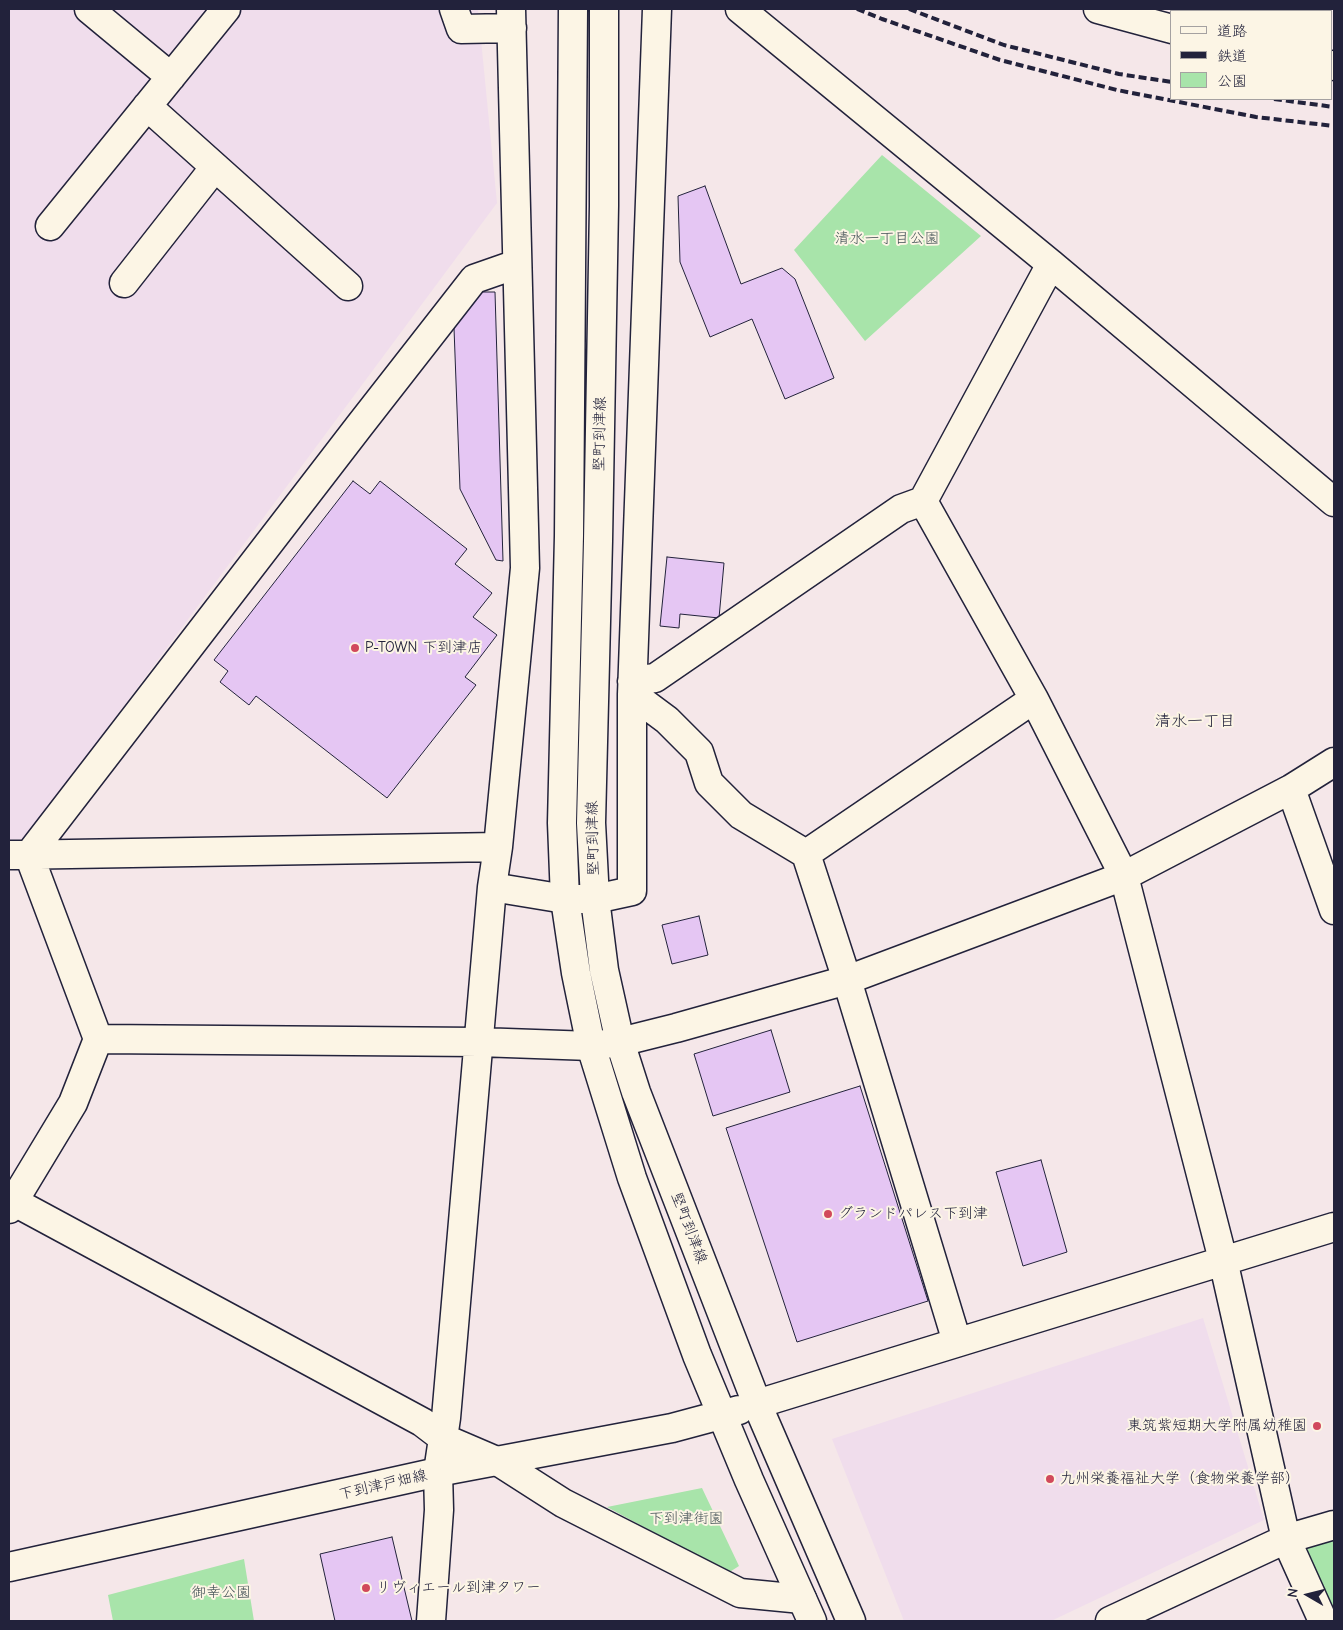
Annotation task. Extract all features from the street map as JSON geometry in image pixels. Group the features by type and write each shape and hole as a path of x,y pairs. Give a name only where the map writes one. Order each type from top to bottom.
{"street":[{"path":"89,9 171,77"},
{"path":"50,226 226,9"},
{"path":"431,1621 439,1510 438,1472 443,1438 492,887 498,848 525,568 511,18 461,29 454,9"},
{"name":"堅町到津線","path":"573,9 569,536 562,823 565,899 576,973 591,1046 632,1178 697,1355 807,1610"},
{"name":"堅町到津線","path":"604,9 604,206 591,823 595,899 604,970 620,1042 636,1092 757,1404 851,1621"},
{"path":"492,887 565,899 595,899 632,891 632,687 657,9"},
{"path":"740,9 1051,264 1334,502"},
{"path":"1098,9 1170,28"},
{"path":"147,106 348,286"},
{"path":"124,283 215,167"},
{"path":"19,855 474,279 517,264"},
{"path":"632,687 655,678 902,509 923,500 1051,264"},
{"path":"923,500 1034,699 1124,876 1223,1260 1286,1539 1323,1621"},
{"path":"632,687 699,752 709,783 741,815 806,854 847,980 957,1342"},
{"path":"806,854 1034,699"},
{"path":"98,1039 479,1042 591,1046 620,1042 847,980 1124,876 1291,789 1334,762"},
{"path":"1291,789 1334,910"},
{"path":"19,855 498,848"},
{"path":"19,855 98,1039 73,1103 10,1203 422,1422 443,1438 499,1462 563,1502 740,1593 807,1610"},
{"name":"下到津戸畑線","path":"9,1567 438,1472 672,1428 722,1415 1334,1227"},
{"path":"1110,1621 1286,1539 1334,1525"}],"shaded area":[{"path":"9,9 478,9 497,203 25,839 9,840"},
{"name":"九州栄養福祉大学（食物栄養学部）","path":"1203,1318 1264,1520 1051,1621 904,1621 832,1439"}],"green space":[{"name":"清水一丁目公園","path":"882,155 981,236 865,341 794,250"},
{"name":"下到津街園","path":"702,1488 739,1566 728,1573 607,1507"},
{"path":"1334,1530 1334,1621 1295,1542"},
{"name":"御幸公園","path":"244,1559 254,1621 113,1621 108,1595"}],"building":[{"path":"1268,9 1299,9 1299,10"},
{"path":"705,186 741,284 782,268 795,279 834,378 785,399 752,319 710,337 680,262 678,196"},
{"path":"481,292 495,292 503,561 496,560 460,489 454,328"},
{"name":"P-TOWN 下到津店","path":"353,481 370,494 380,481 467,549 455,564 492,593 473,617 497,635 465,677 476,685 387,798 256,696 249,705 220,682 228,671 214,660"},
{"path":"667,557 724,563 719,618 680,614 679,628 660,626"},
{"path":"699,916 708,955 672,964 662,925"},
{"path":"771,1030 790,1092 713,1116 694,1054"},
{"name":"グランドパレス下到津","path":"860,1086 928,1301 797,1342 726,1128"},
{"path":"1041,1160 1067,1252 1023,1266 996,1172"},
{"name":"リヴィエール到津タワー","path":"392,1537 412,1621 335,1621 320,1554"}],"railway":[{"path":"857,9 1000,60 1117,90 1256,117 1334,126"},
{"path":"909,9 1004,45 1119,74 1170,82"},
{"path":"1282,100 1334,107"}],"place":[{"name":"P-TOWN 下到津店","path":"355,648"},
{"name":"グランドパレス下到津","path":"828,1214"},
{"name":"東筑紫短期大学附属幼稚園","path":"1317,1426"},
{"name":"九州栄養福祉大学（食物栄養学部）","path":"1050,1479"},
{"name":"リヴィエール到津タワー","path":"366,1588"}],"district":[{"name":"清水一丁目","path":"1195,721"}]}
